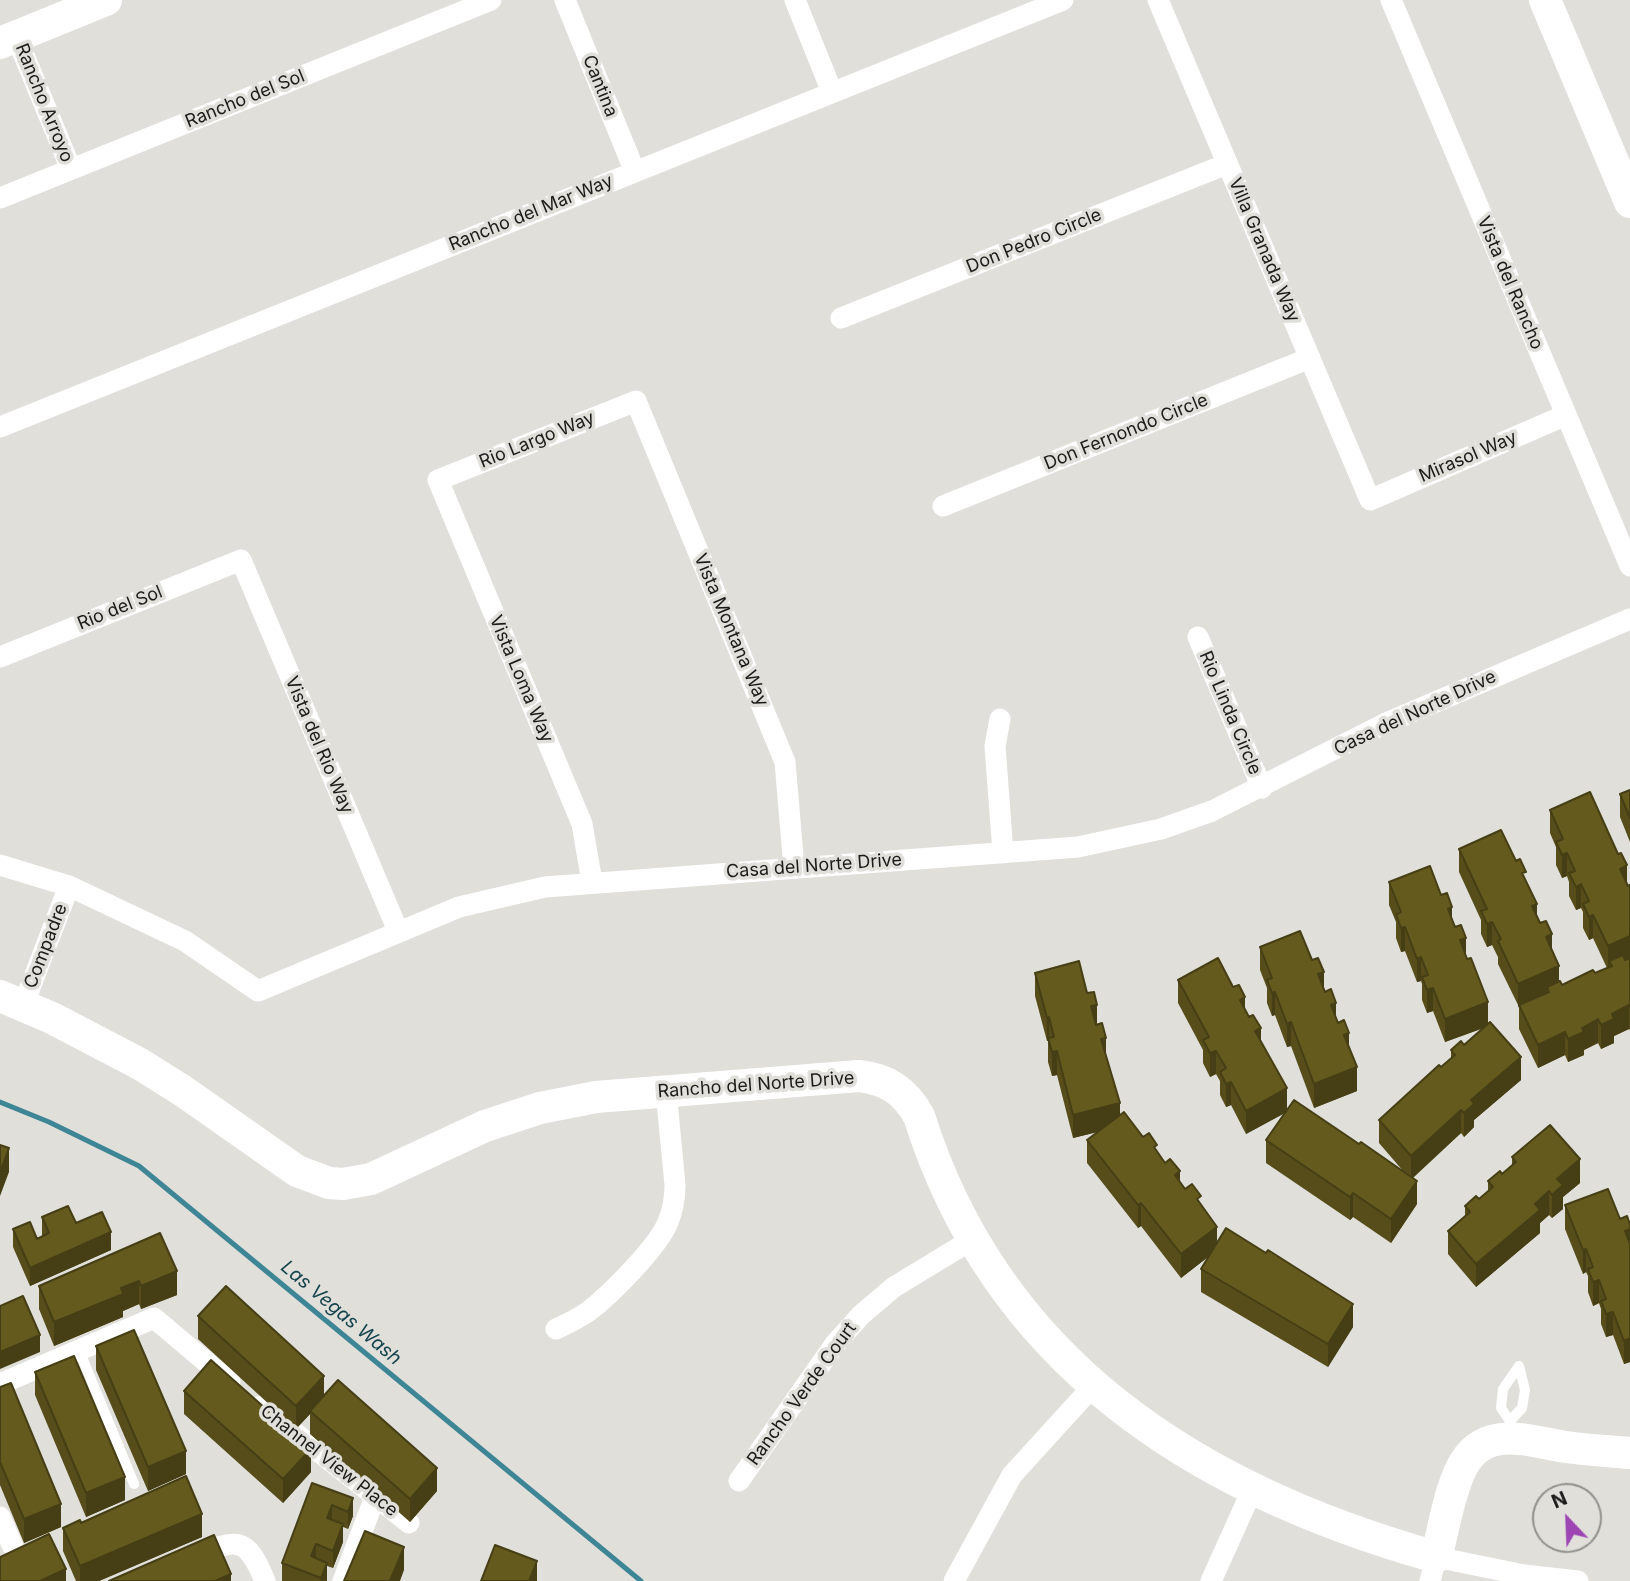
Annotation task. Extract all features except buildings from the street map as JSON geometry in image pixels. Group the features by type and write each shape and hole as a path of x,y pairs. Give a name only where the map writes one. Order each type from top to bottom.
{"street":[{"path":"8,39 106,0"},
{"name":"Rancho del Sol","path":"0,198 491,0"},
{"name":"Cantina","path":"565,0 635,172"},
{"path":"795,0 832,92"},
{"name":"Rancho del Mar Way","path":"0,427 1063,0"},
{"name":"Villa Granada Way","path":"1158,0 1370,500"},
{"name":"Vista del Rancho","path":"1391,0 1630,566"},
{"path":"1545,0 1630,202"},
{"name":"Rancho Arroyo","path":"8,39 71,169"},
{"name":"Don Pedro Circle","path":"841,318 1227,164"},
{"name":"Don Fernondo Circle","path":"943,506 1310,358"},
{"name":"Rio Largo Way","path":"438,480 636,401"},
{"name":"Vista Montana Way","path":"636,401 786,762 794,867"},
{"name":"Mirasol Way","path":"1370,500 1566,415"},
{"name":"Vista Loma Way","path":"438,480 582,824 592,882"},
{"name":"Rio del Sol","path":"0,657 241,560"},
{"name":"Vista del Rio Way","path":"241,560 398,931"},
{"name":"Casa del Norte Drive","path":"0,865 69,886 185,941 258,991 459,907 545,887 1078,846 1161,829 1212,811 1262,788 1384,723 1630,619"},
{"name":"Rio Linda Circle","path":"1198,638 1262,788"},
{"path":"1000,719 995,747 1003,853"},
{"name":"Compadre","path":"12,1001 69,886"},
{"name":"Rancho del Norte Drive","path":"12,1001 85,1034 140,1064 297,1171 307,1177 329,1183 350,1184 371,1179 485,1126 540,1108 596,1097 859,1076 883,1081 904,1094 919,1116 949,1194 1003,1287 1026,1317 1075,1370 1146,1425 1183,1450 1253,1488 1433,1569 1578,1581"},
{"path":"556,1329 572,1322 600,1302 653,1246 668,1223 675,1197 675,1185 666,1091"},
{"name":"Rancho Verde Court","path":"739,1481 835,1344 861,1315 904,1280 973,1239"},
{"name":"Channel View Place","path":"79,1350 154,1318 187,1348 408,1523"},
{"path":"0,1384 79,1350"},
{"path":"954,1581 1012,1475 1094,1385"},
{"path":"1433,1569 1461,1470 1499,1435 1577,1448 1630,1453"},
{"path":"1211,1581 1253,1488"},
{"path":"343,1581 375,1497"},
{"path":"0,1517 13,1546"},
{"path":"173,1566 221,1545 236,1543 248,1549 265,1581"}],"lane":[{"path":"79,1350 134,1484"}],"waterway":[{"name":"Las Vegas Wash","path":"0,1102 49,1122 139,1166 641,1581"}]}
